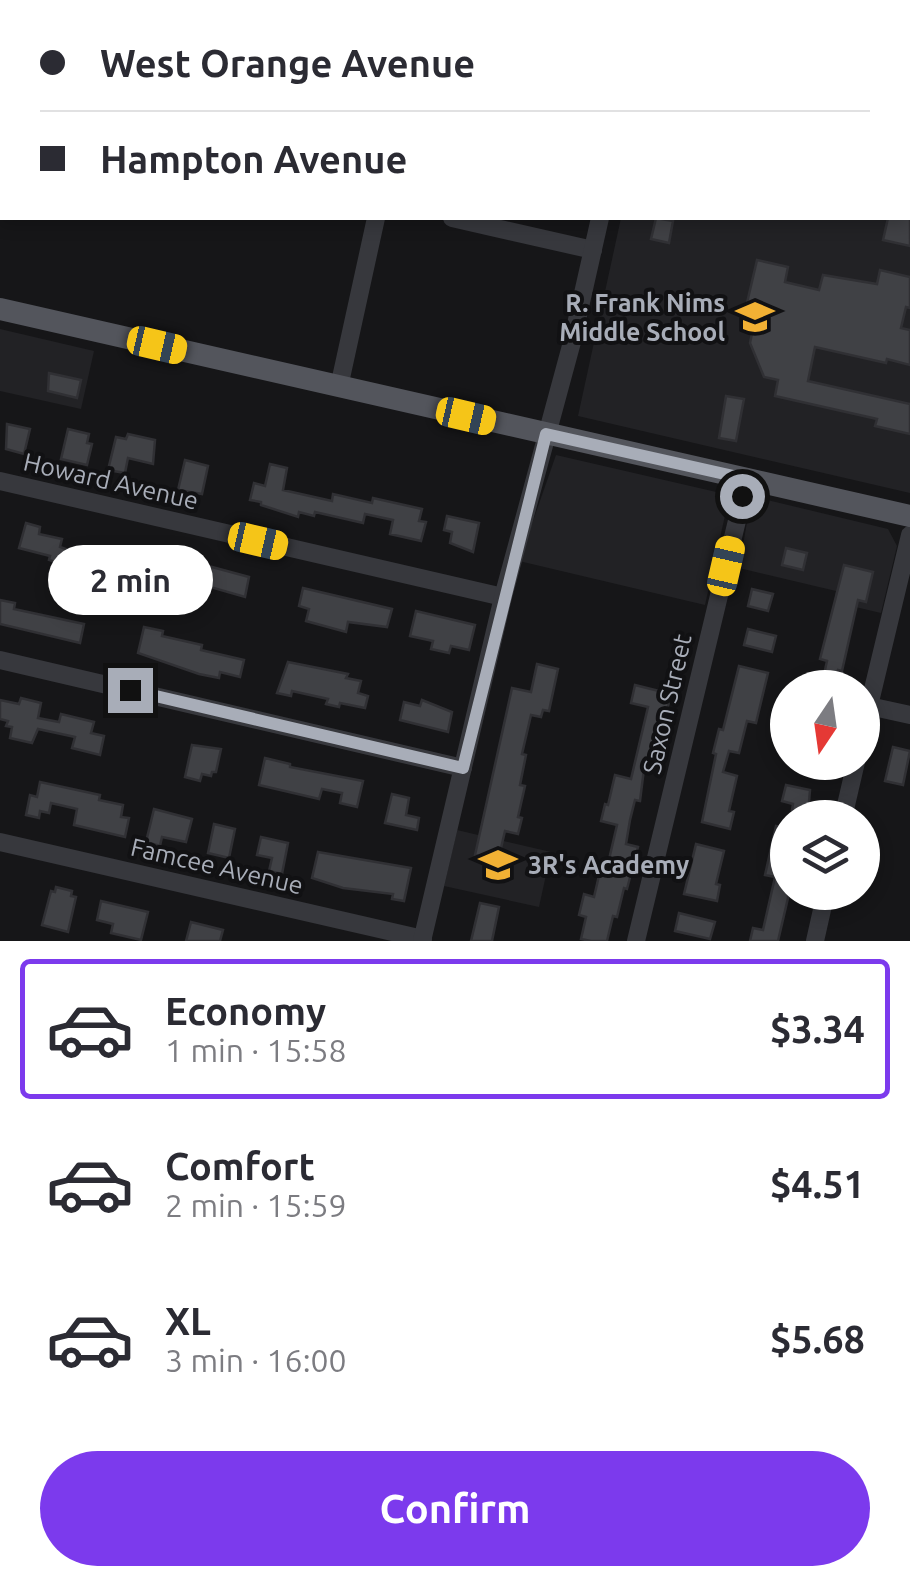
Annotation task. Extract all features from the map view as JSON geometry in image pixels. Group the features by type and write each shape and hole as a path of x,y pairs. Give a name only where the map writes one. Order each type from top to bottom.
{"main road":[{"path":"0,309 910,516"}],"street":[{"path":"339,387 376,220"},
{"path":"461,220 593,250"},
{"path":"423,940 503,598 600,220"},
{"name":"Saxon Street","path":"636,941 747,479"},
{"name":"Howard Avenue","path":"0,481 503,598"},
{"path":"878,670 910,535"},
{"path":"0,660 463,768"},
{"path":"880,709 910,716"},
{"name":"Famcee Avenue","path":"0,842 423,940"},
{"path":"815,941 822,910"}],"shaded area":[{"name":"R. Frank Nims Middle School","path":"621,220 910,220 910,493 578,416"},
{"path":"0,329 94,351 81,409 0,391"},
{"path":"556,455 725,494 728,502 705,605 519,561"},
{"path":"759,498 888,529 897,546 881,613 834,602 836,591 739,568 750,505"},
{"name":"3R's Academy","path":"457,830 551,852 539,907 444,886"}],"building":[{"path":"656,220 673,221 669,243 651,239"},
{"path":"888,220 910,220 910,246 883,240"},
{"path":"757,260 788,267 785,282 819,290 823,275 877,284 880,270 910,277 910,308 906,307 901,328 910,330 910,365 815,347 808,381 910,404 910,434 875,426 877,419 775,396 778,380 764,377 750,343 757,310 746,307"},
{"path":"49,373 81,380 77,398 48,391"},
{"path":"726,396 744,399 736,441 719,438"},
{"path":"7,424 30,429 24,454 6,449"},
{"path":"68,429 89,434 87,443 92,444 87,465 61,459"},
{"path":"128,434 155,440 153,464 128,458 125,473 108,470 116,437 126,439"},
{"path":"185,460 208,466 202,494 178,490"},
{"path":"270,464 287,468 283,490 332,501 333,494 372,503 373,498 422,509 419,521 426,522 421,541 390,534 393,520 365,514 363,523 315,512 314,516 299,512 298,517 250,500 254,483 265,486"},
{"path":"447,516 479,523 473,552 450,543 452,532 444,530"},
{"path":"26,523 40,527 39,534 62,539 60,547 66,549 62,564 49,560 50,556 19,548"},
{"path":"130,548 180,560 176,579 170,577 163,590 147,586 149,580 124,574"},
{"path":"786,548 807,553 803,570 782,565"},
{"path":"201,564 249,577 245,597 196,583"},
{"path":"844,565 873,572 866,602 858,600 842,670 825,670 827,661 820,659"},
{"path":"303,588 392,609 387,627 348,622 346,632 306,621 309,609 299,606"},
{"path":"752,589 773,594 768,611 748,606"},
{"path":"0,600 15,603 14,609 84,624 80,643 0,624"},
{"path":"416,611 475,625 469,650 451,646 449,653 431,649 433,641 410,636"},
{"path":"144,627 163,631 162,636 202,645 201,650 244,660 240,677 220,672 219,678 199,674 138,653"},
{"path":"748,629 776,636 772,652 744,645"},
{"path":"288,662 348,674 346,678 361,681 358,693 368,696 365,708 326,704 328,699 292,691 291,696 277,693"},
{"path":"537,664 558,669 549,711 543,710 541,717 531,715 522,754 526,755 520,785 525,786 518,817 522,818 518,834 505,831 498,861 475,855 512,688 531,692"},
{"path":"739,666 768,673 756,723 747,721 739,753 729,751 723,772 737,776 729,811 734,812 730,829 702,822 716,754 713,753"},
{"path":"635,685 671,694 652,771 644,769 640,801 635,800 630,820 626,844 638,847 627,889 624,888 617,917 613,916 607,941 591,941 581,939 586,917 579,915 584,894 594,897 601,867 607,868 617,825 601,821 605,804 608,805 615,775 631,779 648,707 631,703"},
{"path":"21,698 41,703 38,718 59,722 61,714 94,722 91,733 104,736 100,755 72,748 75,737 38,729 32,743 10,738 12,727 0,719 0,700 19,704"},
{"path":"422,700 452,712 448,732 400,720 404,702 420,706"},
{"path":"192,745 221,749 216,772 211,776 202,774 200,781 185,777"},
{"path":"893,747 910,751 903,785 885,781"},
{"path":"265,758 290,767 363,781 357,807 340,803 342,793 322,789 319,799 259,785"},
{"path":"40,782 100,795 99,800 123,805 121,817 129,818 125,837 74,825 77,809 51,803 49,813 40,811 39,818 26,815 30,795 37,797"},
{"path":"786,785 810,790 809,800 782,800"},
{"path":"392,794 409,798 406,815 419,818 417,830 385,823"},
{"path":"154,809 192,819 186,842 162,837 160,846 146,842"},
{"path":"214,824 235,829 229,858 208,853"},
{"path":"261,837 288,843 282,874 269,871 272,858 257,855"},
{"path":"696,844 724,851 716,884 720,885 717,901 684,894"},
{"path":"318,852 411,868 404,901 392,899 393,894 343,888 312,878"},
{"path":"56,887 72,891 71,896 76,897 68,932 42,925 51,891 55,892"},
{"path":"770,899 770,910 785,910 778,941 750,941 753,928 763,930"},
{"path":"101,901 148,912 141,940 111,933 113,924 97,920"},
{"path":"480,903 499,907 492,941 471,941"},
{"path":"679,913 715,922 710,939 675,931"},
{"path":"191,922 223,930 220,941 186,941"}],"place":[{"name":"R. Frank Nims Middle School","path":"755,317"},
{"name":"3R's Academy","path":"498,865"}],"route":[{"path":"130,690 463,768 546,434 747,479 742,496"}]}
